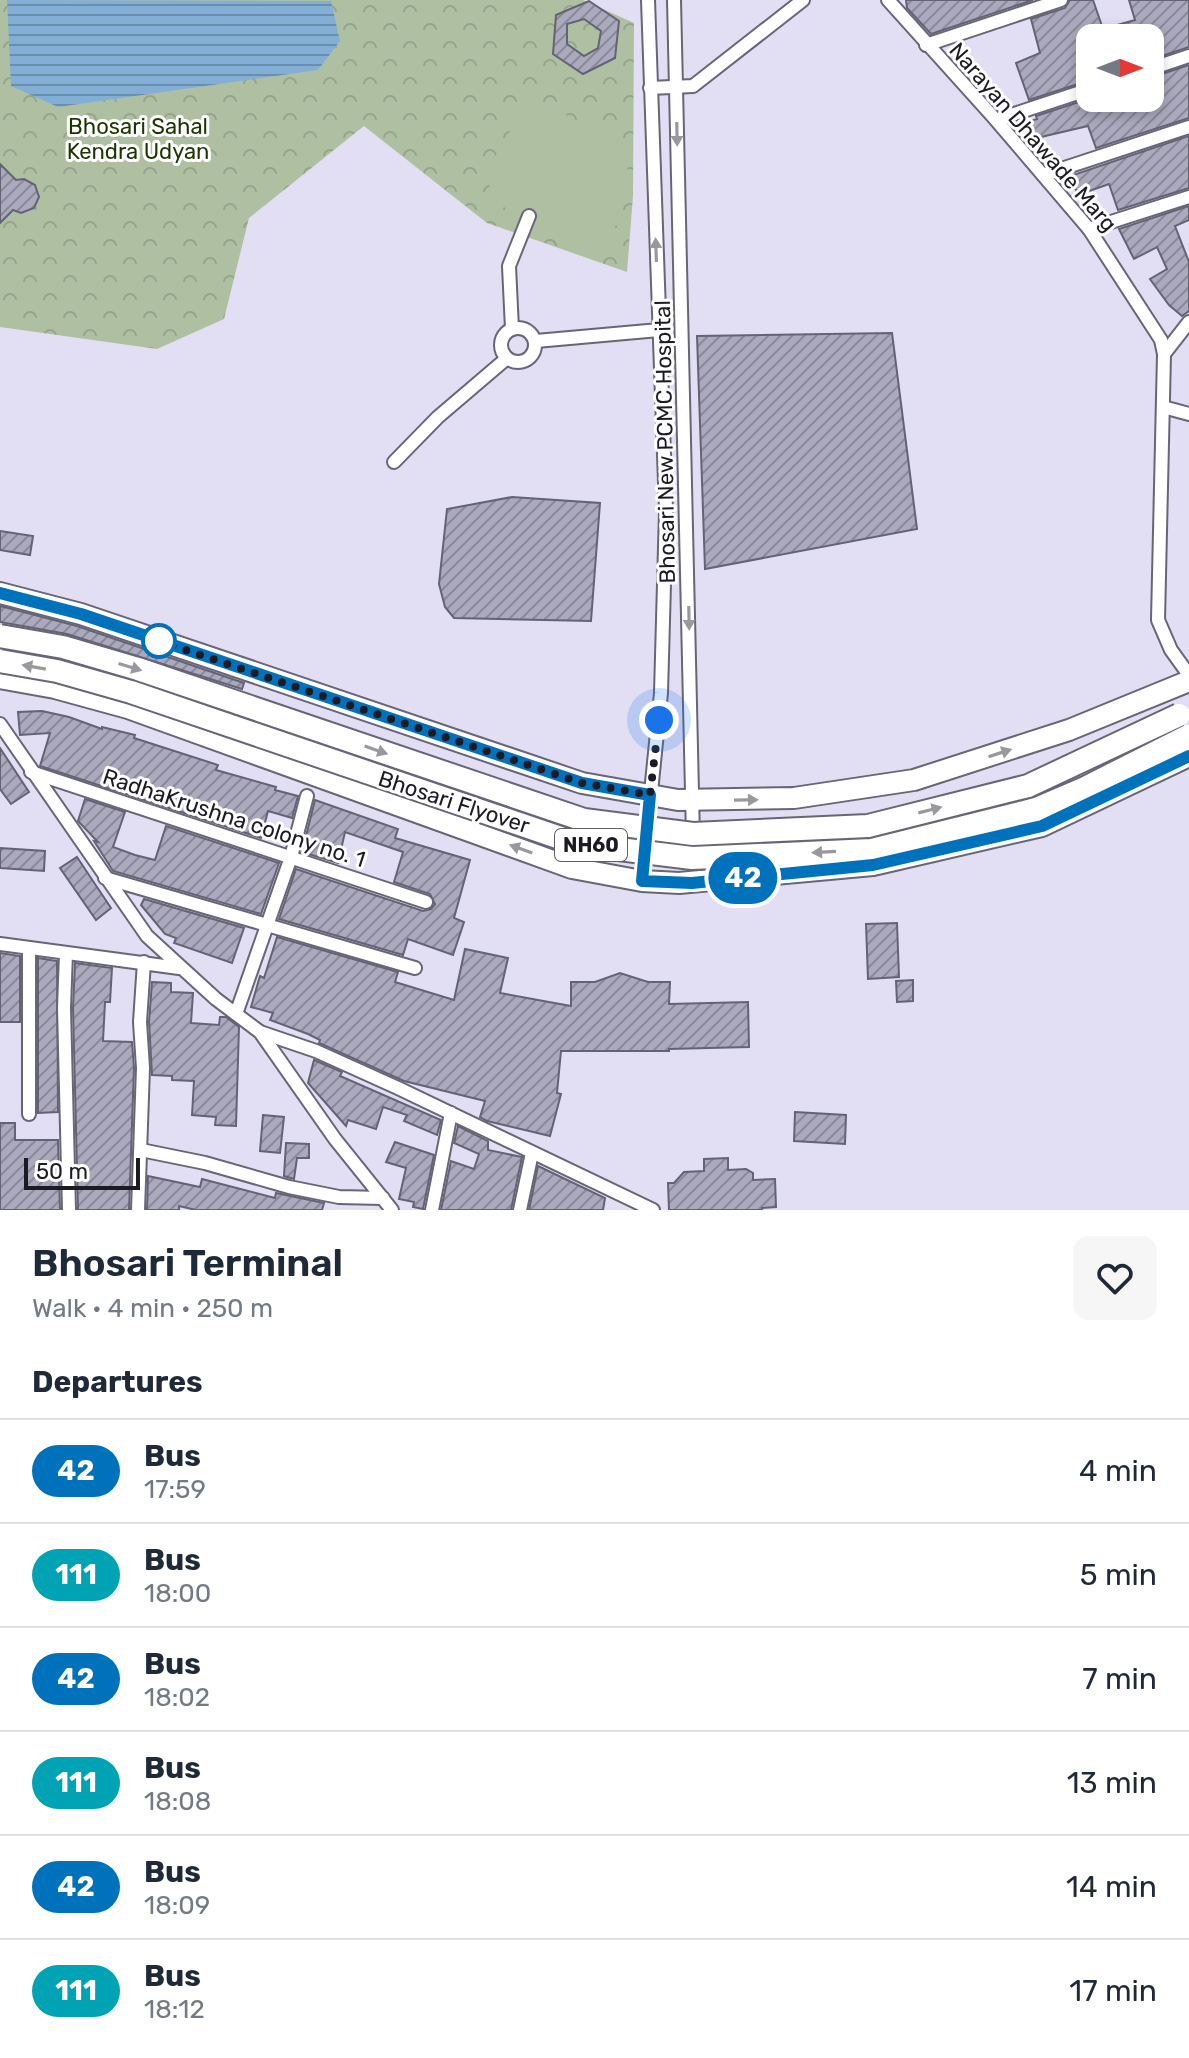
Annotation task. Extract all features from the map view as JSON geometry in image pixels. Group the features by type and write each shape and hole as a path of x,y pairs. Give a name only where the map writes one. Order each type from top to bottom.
{"highway":[{"name":"Bhosari Flyover","path":"0,636 63,647 138,669 584,820 693,834 868,826 1028,786 1179,715"},
{"name":"Bhosari Flyover","path":"0,661 57,671 131,692 578,844 692,858 872,850 1036,809 1188,736"}],"main road":[{"path":"0,593 81,614 582,783 693,800 794,798 914,780 1069,730 1189,678"},
{"path":"0,678 55,688 128,708 572,868 642,881 692,883 873,865 1042,826 1189,756"},
{"path":"319,775 343,703"}],"street":[{"name":"Bhosari New PCMC Hospital","path":"642,881 659,720 666,511 648,0"},
{"name":"Bhosari New PCMC Hospital","path":"674,0 693,800 692,883"},
{"path":"650,88 693,86 803,0"},
{"name":"Narayan Dhawade Marg","path":"888,0 1089,229 1161,340 1164,354 1158,620 1171,650 1189,678"},
{"path":"926,45 1061,0"},
{"path":"1164,64 1189,56"},
{"path":"996,120 1076,94"},
{"path":"1043,175 1189,127"},
{"path":"1089,229 1189,197"},
{"path":"512,329 509,266 529,216"},
{"path":"1164,354 1189,322"},
{"path":"506,359 500,346 505,332 527,330 536,341"},
{"path":"536,341 659,330"},
{"path":"506,359 518,362 530,358 536,341"},
{"path":"394,462 438,417 506,359"},
{"path":"1163,407 1189,414"},
{"path":"0,724 147,936 260,1032 335,1139 392,1210"},
{"name":"RadhaKrushna colony no. 1","path":"31,772 426,902"},
{"path":"236,1014 291,857 307,796"},
{"path":"105,878 415,968"},
{"path":"0,944 182,968"},
{"path":"29,948 29,1114"},
{"path":"66,953 64,1008 69,1210"},
{"path":"138,1210 143,1047 140,1022 144,962"},
{"path":"260,1032 316,1051 653,1210"},
{"path":"432,1210 451,1113"},
{"path":"141,1150 339,1197 383,1198"},
{"path":"520,1210 532,1153"}],"green space":[{"name":"Bhosari Sahal Kendra Udyan","path":"0,0 583,0 634,23 633,196 627,272 487,223 364,126 249,218 224,319 157,349 0,327"},
{"path":"531,96 616,142 629,156 620,221 591,255 542,232 493,200 486,172"}],"water":[{"path":"7,0 331,1 340,41 318,70 58,107 11,86"}],"building":[{"path":"906,0 1033,0 931,34 907,8"},
{"path":"1070,0 1093,0 1101,24 1076,24 1076,85 1029,100 1016,63 1040,53 1031,19 1065,8"},
{"path":"1129,0 1189,0 1189,47 1164,55 1164,24 1121,24 1135,20"},
{"path":"589,1 619,21 615,58 583,74 553,54 556,15","holes":["584,19 601,31 598,48 584,56 567,44 567,24"]},
{"path":"1189,65 1189,118 1096,148 1088,126 1028,140 1024,123 1076,103 1076,112 1164,112 1164,73"},
{"path":"1189,136 1189,188 1118,210 1109,184 1078,195 1070,176"},
{"path":"0,164 16,180 24,179 35,185 39,197 34,208 21,213 13,210 0,223"},
{"path":"1189,206 1189,220 1175,226 1189,262 1189,311 1182,316 1169,305 1150,279 1167,269 1157,247 1134,259 1119,229"},
{"path":"892,333 917,529 705,569 697,336"},
{"path":"512,497 600,503 591,621 454,618 445,607 439,584 447,509"},
{"path":"0,531 33,536 30,555 0,550"},
{"path":"0,606 77,626 244,683 242,689 67,634 0,622"},
{"path":"42,711 102,729 135,735 134,738 218,765 216,770 298,796 292,818 268,811 261,838 40,766 50,733 20,735 18,712"},
{"path":"0,748 29,792 11,804 0,789"},
{"path":"85,799 125,812 113,847 135,855 155,860 166,826 279,863 261,914 113,871 94,841 98,842 78,821"},
{"path":"315,800 398,829 395,838 470,860 454,918 464,922 453,955 408,939 403,955 279,919 296,869 423,911 435,904 430,894 394,882 403,852 345,832 338,863 302,852"},
{"path":"0,848 45,851 44,871 0,868"},
{"path":"77,857 111,908 96,920 60,868"},
{"path":"144,899 244,928 232,963 174,943 176,938 165,934 141,905"},
{"path":"897,923 899,977 868,979 866,924"},
{"path":"277,937 398,972 395,982 454,1000 465,949 508,958 500,993 571,1006 571,982 595,982 620,973 648,982 670,982 669,1004 748,1002 749,1047 561,1051 557,1093 561,1094 550,1136 487,1121 480,1117 485,1101 404,1081 319,1043 320,1040 308,1034 270,1020 273,1013 251,1007"},
{"path":"0,953 20,956 20,1022 0,1022"},
{"path":"38,958 57,961 58,1112 38,1113"},
{"path":"75,963 112,968 110,1002 105,1002 103,1041 132,1042 134,1068 129,1210 78,1210 73,1008"},
{"path":"913,980 913,1001 897,1002 896,981"},
{"path":"152,982 171,983 171,992 193,993 191,1023 219,1025 220,1017 226,1017 239,1027 236,1126 215,1125 216,1117 192,1115 194,1081 152,1075 149,1022"},
{"path":"314,1060 342,1072 340,1076 441,1120 437,1135 404,1121 407,1115 383,1107 376,1129 348,1120 346,1126 308,1083"},
{"path":"795,1112 846,1115 845,1144 794,1141"},
{"path":"263,1115 284,1117 280,1153 260,1151"},
{"path":"0,1123 15,1123 15,1140 58,1140 60,1210 0,1210"},
{"path":"458,1126 488,1141 488,1150 522,1157 511,1210 441,1210 451,1161 474,1169 479,1154 454,1143"},
{"path":"395,1142 434,1155 423,1209 413,1207 414,1202 399,1199 406,1168 386,1162"},
{"path":"286,1143 309,1144 309,1158 297,1158 294,1179 284,1176"},
{"path":"728,1158 728,1170 746,1169 753,1173 753,1180 775,1179 776,1207 762,1210 669,1210 668,1183 674,1183 684,1172 704,1171 704,1159"},
{"path":"538,1166 605,1198 603,1210 529,1210"},
{"path":"148,1176 200,1187 202,1179 275,1198 276,1193 324,1203 322,1210 196,1210 179,1206 179,1210 147,1210"}],"bus line":[{"name":"42","path":"0,593 81,614 582,783 650,795 642,881 692,883 873,865 1042,826 1189,756"}],"route":[{"path":"159,641 582,783 650,795 659,720"}]}
